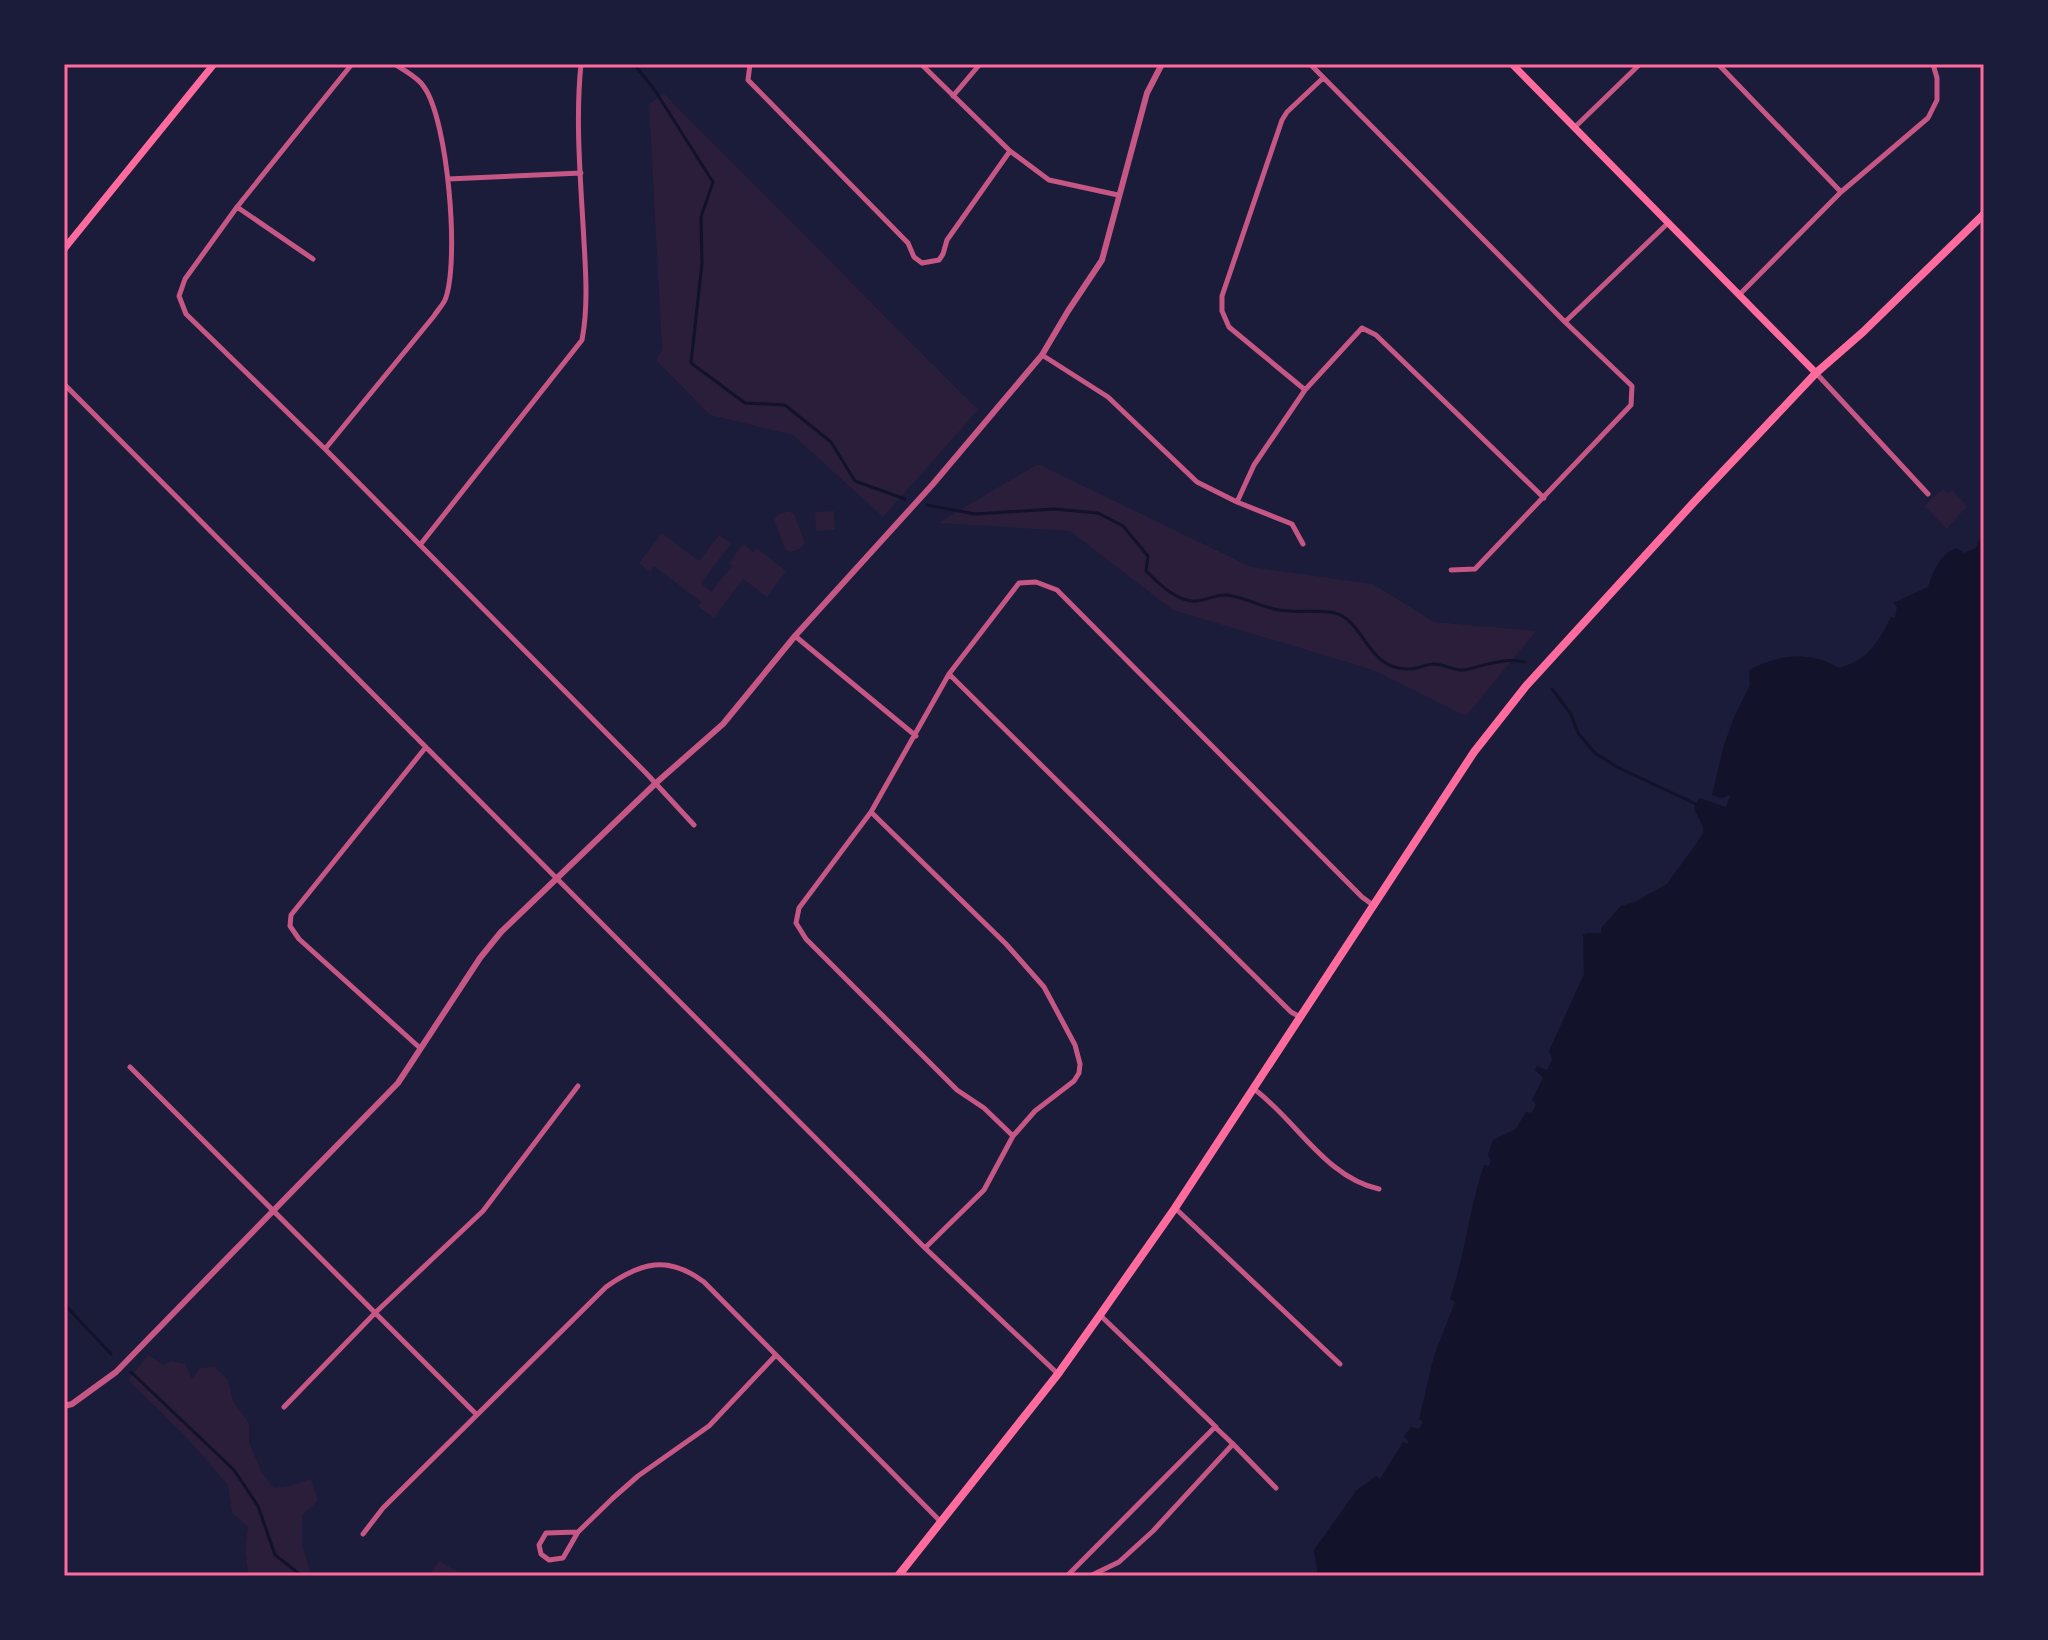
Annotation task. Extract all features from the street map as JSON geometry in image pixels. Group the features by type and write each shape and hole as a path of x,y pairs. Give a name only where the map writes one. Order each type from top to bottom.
{"main road":[{"path":"64,249 214,64"},
{"path":"1512,64 1816,373"},
{"path":"898,1576 1058,1374 1100,1315 1175,1208 1474,752 1511,702 1816,373 1863,332 1984,214"}],"street":[{"path":"352,64 237,207 185,279 179,296 186,314 325,449 694,825"},
{"path":"325,449 445,300 451,267 448,179 440,130 423,85 395,64"},
{"path":"420,545 582,340 586,320 586,288 581,173 581,64"},
{"path":"750,64 748,80 908,243 914,257 922,263 939,260 943,246 1010,151"},
{"path":"921,64 1010,151 1049,180 1118,195"},
{"path":"953,96 980,64"},
{"path":"64,1406 72,1404 116,1372 398,1083 480,958 501,932 656,783 723,724 795,636 933,484 1042,355 1102,260 1147,93 1162,64"},
{"path":"1310,64 1632,386 1631,405 1475,569 1451,570"},
{"path":"1575,127 1640,64"},
{"path":"1718,64 1841,192"},
{"path":"1739,295 1841,192 1928,118 1937,100 1937,78 1933,64"},
{"path":"1305,390 1229,327 1222,311 1222,296 1282,120 1323,78"},
{"path":"448,179 581,173"},
{"path":"237,207 313,259"},
{"path":"1565,322 1667,224"},
{"path":"1237,502 1254,465 1305,390 1358,330 1367,329 1544,498"},
{"path":"1042,355 1108,397 1197,482 1292,524 1303,544"},
{"path":"1816,373 1928,494"},
{"path":"64,384 925,1248 1058,1374"},
{"path":"1013,1136 984,1108 957,1090 806,939 796,923 799,908 871,812 949,674 1019,583 1036,582 1057,590 1373,905"},
{"path":"795,636 916,736"},
{"path":"949,674 1291,1012 1300,1017"},
{"path":"420,1048 299,939 290,926 291,915 426,747"},
{"path":"871,812 1006,944 1044,987 1075,1045 1080,1064 1074,1081 1035,1111 1013,1136 984,1190 925,1248"},
{"path":"130,1067 477,1415"},
{"path":"284,1407 376,1312 483,1211 578,1086"},
{"path":"1253,1089 1341,1172 1361,1185 1379,1189"},
{"path":"1175,1208 1340,1364"},
{"path":"363,1534 383,1508 606,1287 629,1270 655,1264 688,1270 704,1282 941,1522"},
{"path":"1100,1315 1276,1488"},
{"path":"578,1532 546,1533 539,1545 541,1554 549,1560 563,1558 578,1532 638,1476 709,1426 775,1356"},
{"path":"1067,1576 1215,1427 1233,1444"},
{"path":"1090,1576 1119,1562 1153,1531 1233,1444"}],"shaded area":[{"path":"664,94 978,410 883,517 793,435 710,415 656,360 662,349 649,104"},
{"path":"1038,464 1251,567 1373,584 1434,622 1536,631 1466,716 1373,670 1173,610 1070,531 938,523"},
{"path":"1943,489 1947,493 1952,490 1967,506 1947,529 1924,506"},
{"path":"789,511 794,514 805,543 791,552 785,549 774,520 777,515"},
{"path":"834,511 835,530 816,531 815,512"},
{"path":"662,533 699,561 719,535 731,544 701,583 711,592 732,566 729,563 743,544 753,552 757,548 786,571 767,597 743,579 714,618 698,606 701,602 654,566 650,572 639,563"},
{"path":"1984,536 1984,1576 1318,1576 1314,1550 1356,1491 1376,1476 1380,1479 1403,1442 1408,1444 1404,1437 1411,1427 1419,1429 1423,1422 1419,1419 1434,1356 1455,1302 1450,1299 1484,1165 1489,1166 1491,1161 1488,1154 1493,1140 1516,1129 1526,1112 1532,1113 1536,1104 1532,1100 1543,1078 1535,1070 1537,1066 1547,1070 1552,1060 1549,1051 1584,974 1583,935 1601,933 1601,928 1621,906 1635,902 1667,884 1703,834 1703,826 1694,809 1699,798 1726,807 1730,795 1722,798 1712,795 1724,745 1750,685 1749,670 1794,657 1817,659 1839,668 1857,661 1877,642 1891,617 1895,618 1897,607 1893,603 1928,587 1938,564 1950,551 1956,548 1964,553 1976,548"},
{"path":"148,1355 163,1365 171,1361 185,1364 192,1379 200,1368 215,1367 228,1380 233,1401 249,1423 249,1442 262,1473 274,1488 311,1479 318,1501 302,1515 302,1543 311,1576 249,1576 245,1552 248,1527 232,1513 228,1485 187,1438 128,1380"},
{"path":"439,1561 465,1576 428,1576"}],"waterway":[{"path":"634,64 654,89 713,182 701,217 702,263 691,363 745,403 785,405 831,442 855,481 905,499"},
{"path":"927,505 975,514 1054,509 1098,513 1123,526 1148,556 1146,571 1176,596 1197,601 1227,595 1281,610 1335,613 1353,625 1384,662 1396,667 1413,669 1434,664 1464,670 1501,661 1524,662"},
{"path":"1552,689 1571,714 1578,733 1595,753 1617,767 1696,804"},
{"path":"64,1304 111,1354"},
{"path":"131,1372 234,1470 258,1506 275,1555 302,1576"}]}
